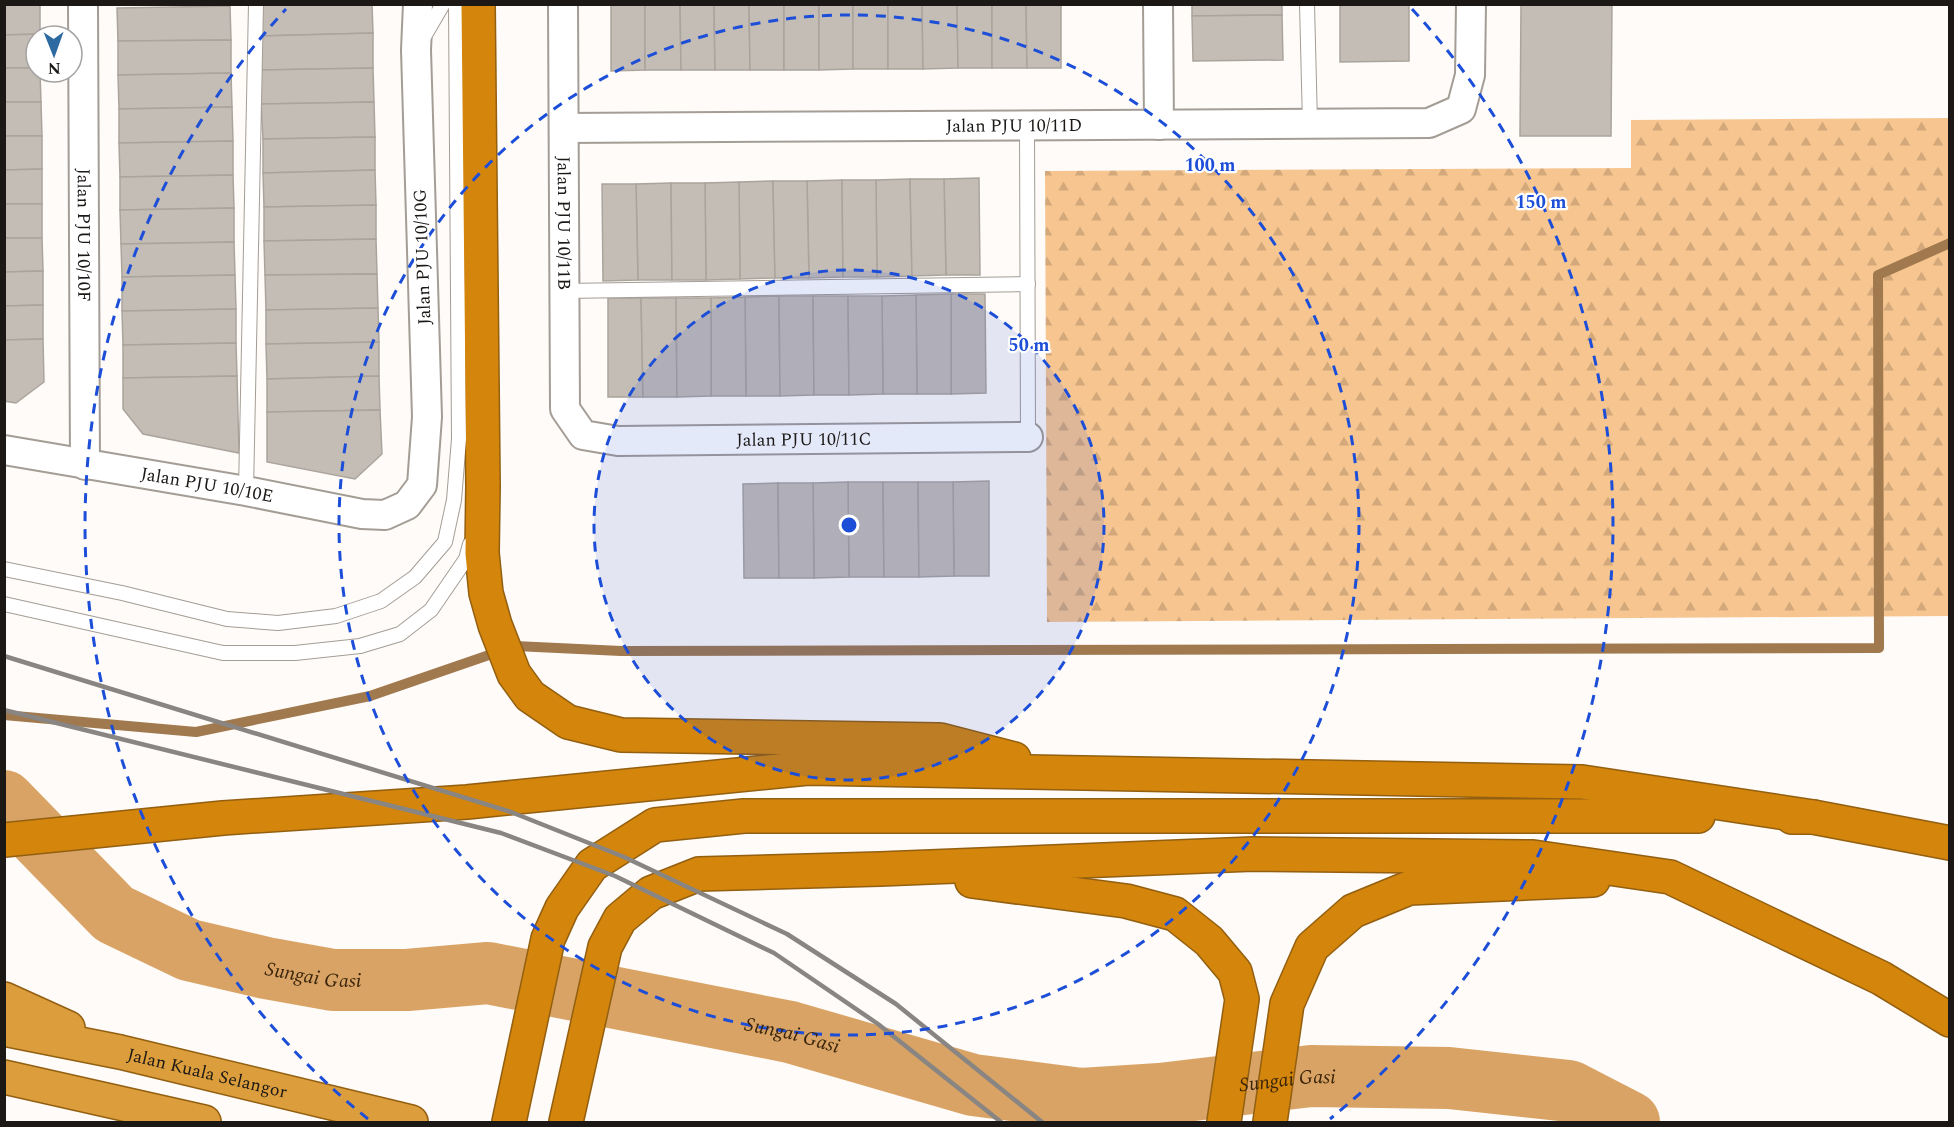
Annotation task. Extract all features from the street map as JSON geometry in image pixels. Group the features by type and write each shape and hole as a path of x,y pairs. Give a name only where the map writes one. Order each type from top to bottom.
{"highway":[{"path":"478,4 482,554 486,593 495,625 514,674 530,696 568,722 621,735 940,740 1067,773"},
{"path":"4,840 223,818 467,802 808,768 1582,782 1813,817 1950,843"},
{"path":"509,1122 548,939 561,908 592,866 655,825 744,816 1813,817"},
{"path":"566,1122 605,947 620,918 651,893 699,874 1276,854 1533,857 1670,877 1881,978 1950,1020"},
{"path":"880,869 1126,901 1174,914 1209,941 1235,972 1242,999 1224,1122"},
{"path":"1270,1122 1287,1004 1312,947 1353,911 1409,888 1670,877"},
{"path":"4,999 120,1052"},
{"name":"Jalan Kuala Selangor","path":"4,1029 120,1052 411,1122"},
{"path":"4,1077 204,1122"}],"street":[{"name":"Jalan PJU 10/10F","path":"83,4 85,465"},
{"name":"Jalan PJU 10/10G","path":"407,505 422,485 427,417 416,50 418,4"},
{"name":"Jalan PJU 10/11B","path":"563,4 565,409 583,435"},
{"path":"1158,4 1159,125"},
{"name":"Jalan PJU 10/11D","path":"564,128 1429,123 1461,109 1470,75 1471,4"},
{"name":"Jalan PJU 10/11C","path":"583,435 618,441 1028,437"},
{"name":"Jalan PJU 10/10E","path":"4,450 246,490 362,514 385,514 407,505"}],"lane":[{"path":"246,490 256,4"},
{"path":"416,50 443,4"},
{"path":"4,569 122,593 227,619 278,623 336,616 381,601 415,577 445,542 454,500 459,440 456,4"},
{"path":"1307,4 1310,124"},
{"path":"1027,126 1028,437"},
{"path":"564,291 1028,284"},
{"path":"4,604 223,653 295,652 360,646 400,634 431,610 466,559 483,486"}],"green space":[{"path":"1949,118 1949,616 1047,622 1045,171 1631,168 1631,120"}],"building":[{"path":"4,4 40,4 40,24 24,24 24,34 4,35"},
{"path":"260,4 372,4 373,33 260,36"},
{"path":"611,4 645,4 645,70 611,71"},
{"path":"645,4 680,4 681,70 645,70"},
{"path":"680,4 714,4 715,70 681,70"},
{"path":"714,4 749,4 750,70 715,70"},
{"path":"749,4 784,4 784,70 750,70"},
{"path":"784,4 819,4 819,70 784,70"},
{"path":"819,4 853,4 853,69 819,70"},
{"path":"853,4 888,4 888,69 853,69"},
{"path":"888,4 922,4 923,69 888,69"},
{"path":"922,4 957,4 958,68 923,69"},
{"path":"957,4 992,4 992,68 958,68"},
{"path":"992,4 1026,4 1027,68 992,68"},
{"path":"1026,4 1061,4 1061,68 1027,68"},
{"path":"1192,4 1282,4 1282,15 1192,16"},
{"path":"1340,4 1409,4 1409,61 1340,62"},
{"path":"1521,4 1612,4 1611,136 1520,136"},
{"path":"230,6 231,40 118,41 117,8"},
{"path":"1282,15 1283,60 1193,61 1192,16"},
{"path":"373,33 373,68 261,70 260,36"},
{"path":"24,34 24,68 4,68 4,35"},
{"path":"231,40 231,73 118,75 118,41"},
{"path":"4,68 24,68 24,84 40,84 41,102 4,102"},
{"path":"373,68 374,102 261,104 261,70"},
{"path":"231,73 232,107 119,109 118,75"},
{"path":"4,102 41,102 42,136 4,136"},
{"path":"374,102 375,137 263,139 261,104"},
{"path":"232,107 233,141 119,143 119,109"},
{"path":"4,136 42,136 42,169 4,170"},
{"path":"375,137 375,170 263,173 263,139"},
{"path":"233,141 233,175 120,177 119,143"},
{"path":"42,169 42,204 4,204 4,170"},
{"path":"375,170 376,205 264,207 263,173"},
{"path":"233,175 234,208 120,210 120,177"},
{"path":"979,178 980,275 946,275 944,179"},
{"path":"910,179 912,276 877,277 876,180"},
{"path":"910,179 944,179 946,275 912,276"},
{"path":"842,180 843,277 809,278 807,181"},
{"path":"842,180 876,180 877,277 843,277"},
{"path":"773,181 775,278 740,279 739,182"},
{"path":"773,181 807,181 809,278 775,278"},
{"path":"739,182 740,279 706,280 705,183"},
{"path":"671,183 672,280 638,280 636,184"},
{"path":"671,183 705,183 706,280 672,280"},
{"path":"602,184 636,184 638,280 603,281"},
{"path":"4,204 42,204 42,238 4,238"},
{"path":"376,205 376,239 264,241 264,207"},
{"path":"234,208 234,242 121,244 120,210"},
{"path":"4,238 42,238 43,271 4,272"},
{"path":"376,239 377,274 265,275 264,241"},
{"path":"234,242 235,275 122,277 121,244"},
{"path":"43,271 43,305 4,306 4,272"},
{"path":"377,274 378,308 266,310 265,275"},
{"path":"235,275 236,309 122,311 122,277"},
{"path":"951,294 985,294 986,393 951,394"},
{"path":"951,294 951,394 917,394 916,295"},
{"path":"916,295 917,394 883,394 882,296"},
{"path":"779,296 780,396 746,396 745,297"},
{"path":"779,296 813,296 814,395 780,396"},
{"path":"813,296 848,296 849,395 814,395"},
{"path":"848,296 882,296 883,394 849,395"},
{"path":"745,297 746,396 711,396 711,298"},
{"path":"608,298 641,298 643,397 608,397"},
{"path":"641,298 676,298 677,397 643,397"},
{"path":"676,298 711,298 711,396 677,397"},
{"path":"43,305 43,339 4,340 4,306"},
{"path":"378,308 379,342 266,344 266,310"},
{"path":"236,309 236,343 123,345 122,311"},
{"path":"43,339 44,382 16,403 4,401 4,340"},
{"path":"379,342 379,376 267,379 266,344"},
{"path":"236,343 237,376 123,378 123,345"},
{"path":"237,376 239,453 143,434 123,409 123,378"},
{"path":"379,376 380,410 267,412 267,379"},
{"path":"380,410 382,454 355,479 267,462 267,412"},
{"path":"989,481 989,576 954,576 953,482"},
{"path":"848,482 883,482 884,577 849,577"},
{"path":"848,482 849,577 814,578 813,483"},
{"path":"883,482 918,482 919,577 884,577"},
{"path":"918,482 953,482 954,576 919,577"},
{"path":"778,483 779,578 744,578 743,484"},
{"path":"778,483 813,483 814,578 779,578"}],"waterway":[{"path":"4,715 196,732 370,696 515,646 621,651 1879,648 1878,275 1950,243"},
{"name":"Sungai Gasi","path":"4,801 114,914 189,950 266,968 333,980 407,980 488,973 790,1032 973,1085 1081,1099 1160,1094 1311,1076 1449,1078 1569,1091 1629,1122"}],"railway":[{"path":"4,656 511,812 624,857 787,934 896,1004 1042,1122"},
{"path":"4,710 501,833 615,876 774,953 878,1024 1001,1122"}]}
